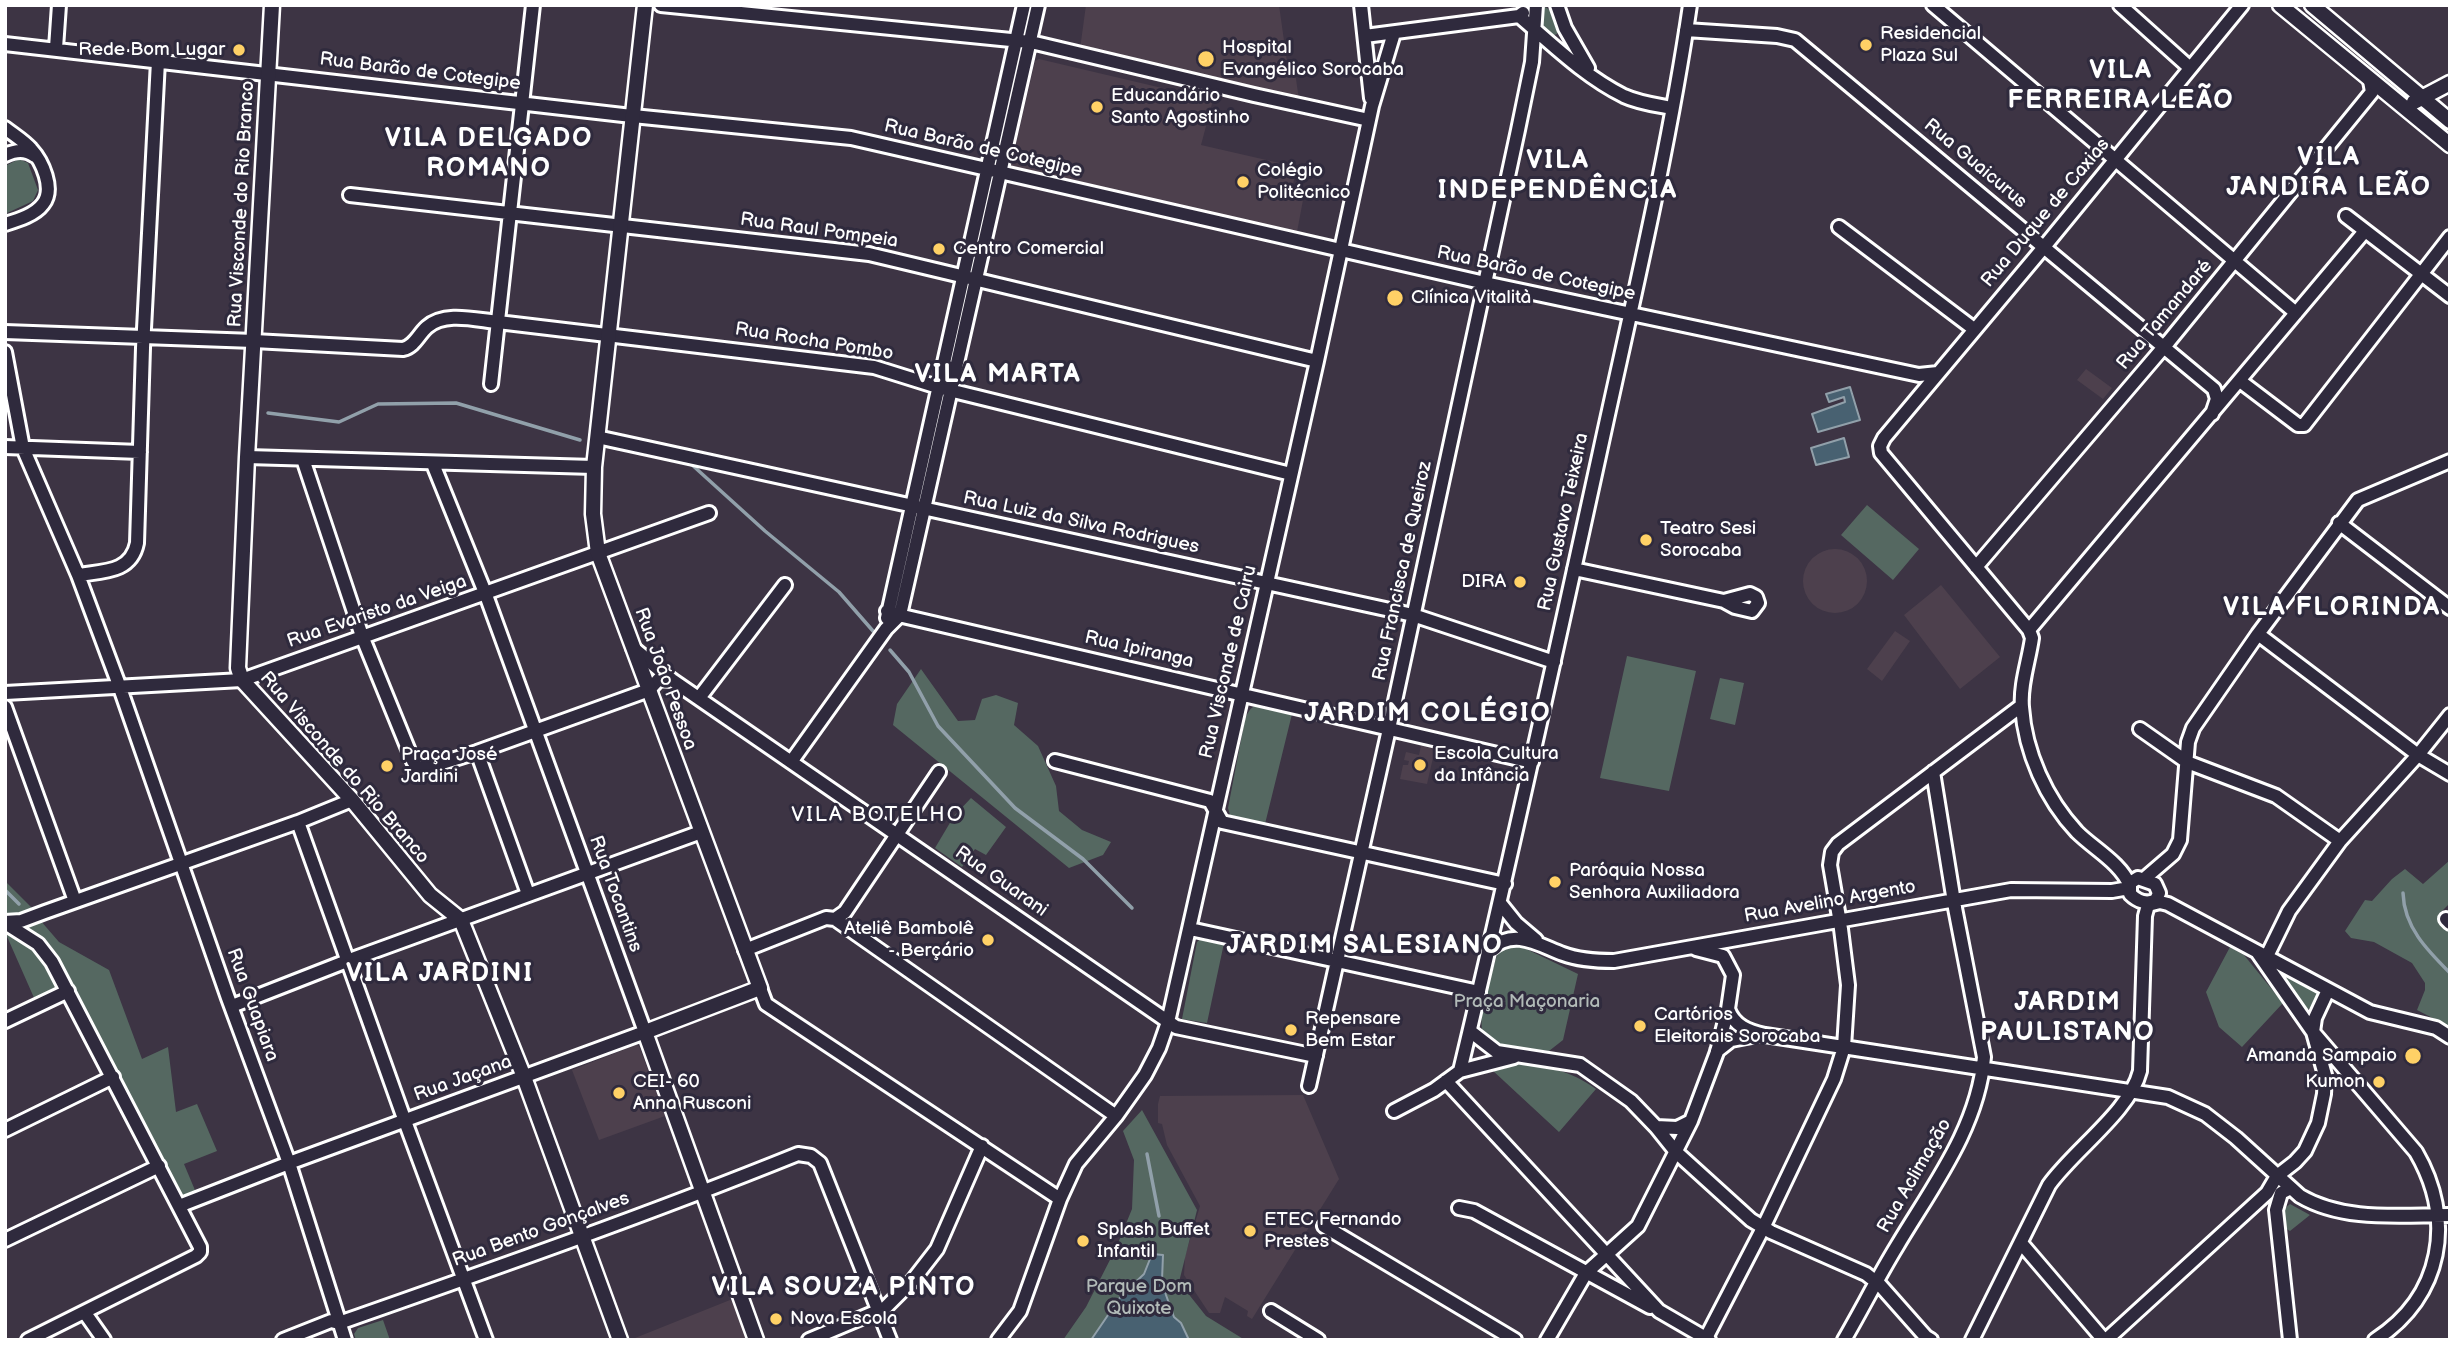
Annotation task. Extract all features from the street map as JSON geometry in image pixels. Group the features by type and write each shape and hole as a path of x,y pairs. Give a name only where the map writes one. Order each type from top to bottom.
{"main road":[{"name":"Rua Visconde do Rio Branco","path":"272,5 247,457 239,658 242,680 352,800 430,895 461,920 524,1077 620,1340"},
{"name":"Rua João Pessoa","path":"645,5 594,467 593,514 598,553 760,988"},
{"path":"2280,5 2450,145"},
{"path":"2312,5 2450,121"},
{"path":"2334,50 2366,67 2411,102 2450,83"},
{"name":"Rua Jaçana","path":"645,1032 760,988"},
{"name":"Rua Tocantins","path":"645,1032 756,1340"}],"street":[{"path":"56,48 59,5"},
{"path":"491,384 533,5"},
{"path":"661,5 1031,42 1368,120"},
{"path":"791,762 886,629 894,613 924,508 976,279 1024,5"},
{"path":"894,613 911,505 962,276 1031,42 1038,5"},
{"name":"Rua Visconde de Cairu","path":"1361,5 1372,106"},
{"path":"1365,36 1519,16 1535,5"},
{"name":"Rua Francisca de Queiroz","path":"1309,1086 1390,729 1532,62 1535,5"},
{"name":"Rua Gustavo Teixeira","path":"1460,1071 1505,884 1630,314 1690,5"},
{"name":"Rua Gustavo Teixeira","path":"1687,25 1696,5"},
{"path":"2120,5 2190,68"},
{"name":"Rua Duque de Caxias","path":"1976,567 1881,453 1880,446 2242,5"},
{"path":"1938,6 2296,313"},
{"path":"1556,7 1580,57 1596,79"},
{"path":"1519,16 1547,42 1596,79 1626,97 1672,108"},
{"name":"Rua Guaicurus","path":"1687,25 1795,40 2214,389"},
{"name":"Rua Francisca de Queiroz","path":"1532,62 1537,50 1547,42 1559,40 1565,27"},
{"name":"Rua Visconde de Cairu","path":"998,1340 1020,1311 1060,1199 1076,1164 1116,1116 1145,1075 1168,1022 1317,361 1368,120 1394,33"},
{"name":"Rua Barão de Cotegipe","path":"5,44 633,116 851,138 1485,284 1919,375 1938,373"},
{"path":"78,575 107,571 126,564 135,555 137,543 158,61"},
{"name":"Rua Tamandaré","path":"1976,567 2164,347 2372,92 2370,81"},
{"path":"5,128 30,148 48,186 46,201 31,214 5,224"},
{"path":"5,137 5,154 25,151 37,158"},
{"name":"Rua Raul Pompeia","path":"350,195 869,254 1317,361"},
{"path":"2346,216 2450,296"},
{"path":"1839,227 1974,329"},
{"path":"2029,630 2239,384 2365,231"},
{"path":"2239,384 2298,425 2304,425 2450,237"},
{"name":"Rua Rocha Pombo","path":"254,341 402,349 413,343 428,326 437,321 454,318 874,367 951,391 1291,474"},
{"path":"5,332 254,341"},
{"name":"Rua Guapiara","path":"5,352 23,448 78,575 119,685 180,863 289,1163 345,1340"},
{"path":"2212,414 2217,398 2214,389 2226,391 2239,384"},
{"name":"Rua Luiz da Silva Rodrigues","path":"597,438 1413,615 1554,662"},
{"path":"5,447 140,452"},
{"path":"247,457 594,467"},
{"path":"303,459 362,636 418,768 477,752 649,690 659,679 672,680"},
{"path":"2135,883 2173,854 2180,840 2188,742 2193,729 2339,523 2358,500 2450,461"},
{"name":"Rua Tocantins","path":"433,464 486,595 645,1032"},
{"name":"Rua Evaristo da Veiga","path":"5,693 242,680 486,595 709,513"},
{"path":"2339,523 2450,608"},
{"path":"1976,567 2029,630 2032,638 2021,706 2039,778 2076,831 2135,883 2155,884 2168,904"},
{"path":"1574,569 1724,601"},
{"path":"699,698 785,585"},
{"name":"Rua Ipiranga","path":"894,613 1532,762"},
{"path":"2258,634 2418,755 2450,774"},
{"name":"Rua Guarani","path":"633,648 672,680 1176,1027 1316,1056"},
{"path":"1458,1208 1474,1211 1707,1339 1834,1079 1844,1046 1847,985 1830,865 1832,852 1838,844 2021,706"},
{"path":"5,707 75,901"},
{"path":"2262,953 2340,841 2418,755 2450,715"},
{"path":"2140,729 2187,762 2276,796 2340,841"},
{"path":"477,752 528,894"},
{"path":"1055,761 1210,801 1222,822 1505,884"},
{"path":"835,919 845,912 939,772"},
{"name":"Rua Aclimação","path":"1844,1340 1875,1281 1962,1136 1978,1094 1983,1068 1984,1057 1953,900 1933,772"},
{"path":"20,926 75,901 298,822 352,800"},
{"path":"298,822 486,1340"},
{"path":"232,1006 701,832"},
{"path":"2135,883 2135,898 2168,904 2370,1012 2436,1028 2450,1037"},
{"name":"Rua Avelino Argento","path":"1490,949 1499,942 1514,938 1578,958 1605,961 1639,958 1839,919 2011,890 2112,891 2135,883"},
{"path":"1972,1340 2049,1185 2062,1166 2124,1103 2133,1090 2140,1071 2145,916 2146,908 2157,898 2158,889"},
{"name":"Rua Avelino Argento","path":"1500,903 1516,923 1542,945"},
{"path":"745,950 826,918 835,919 1116,1116"},
{"path":"5,922 20,926 52,962 200,1247 196,1256 28,1340"},
{"path":"1190,929 1479,992"},
{"path":"1547,1340 1586,1273 1638,1226 1691,1121 1717,1052 1728,1009 1733,975 1732,939"},
{"path":"1686,947 1723,956 1733,975"},
{"path":"2262,953 2274,977 2313,1032 2416,1152 2427,1169 2445,1215 2433,1272 2420,1296 2405,1317 2375,1340"},
{"path":"2274,977 2277,971 2286,965"},
{"name":"Rua João Pessoa","path":"760,988 766,1004 1060,1199"},
{"path":"2290,1340 2276,1210 2295,1163 2313,1138 2324,1094 2323,1061 2313,1032 2315,1017 2328,990"},
{"path":"5,1021 68,991"},
{"path":"1728,1009 1734,1021 1744,1028 1765,1035 2168,1097 2205,1114 2311,1203 2331,1210 2362,1214 2445,1215"},
{"path":"1469,1031 1497,1052 1580,1065 1631,1101 1676,1152 1751,1220 1763,1228 1866,1273 1931,1340"},
{"name":"Rua Jaçana","path":"179,1206 645,1032"},
{"path":"1717,1052 1731,1040 1765,1035"},
{"path":"1394,1111 1434,1090 1460,1071 1518,1056"},
{"path":"5,1130 113,1077"},
{"path":"1446,1082 1658,1311"},
{"path":"1656,1127 1677,1128 1691,1121"},
{"path":"809,1340 886,1308 913,1280 937,1249 982,1146"},
{"name":"Rua Bento Gonçalves","path":"291,1338 331,1321 339,1323 465,1279 704,1192 798,1154 811,1156 820,1163 880,1310"},
{"path":"5,1240 159,1166"},
{"path":"2263,1196 2271,1181 2267,1167"},
{"path":"2021,1243 2105,1340 2263,1196 2285,1183"},
{"path":"2263,1196 2276,1210"},
{"path":"1324,1226 1515,1340"},
{"path":"880,1310 890,1340"},
{"path":"1271,1311 1318,1340"},
{"path":"85,1313 104,1340"}],"shaded area":[{"name":"Hospital Evangélico Sorocaba","path":"1086,5 1279,5 1288,69 1295,72 1299,100 1080,49"},
{"path":"1039,59 1213,100 1201,145 1297,167 1290,197 1303,200 1297,232 1013,168 1011,166 1035,61"},
{"path":"2086,369 2112,388 2103,399 2077,380"},
{"path":"1829,549 1841,549 1858,558 1865,569 1865,593 1858,604 1841,613 1829,613 1817,608 1808,599 1803,587 1803,575 1808,563 1817,554"},
{"path":"1941,585 2000,657 1960,689 1904,615"},
{"path":"1895,631 1910,641 1882,681 1867,669"},
{"name":"Escola Cultura da Infância","path":"1421,746 1435,749 1427,784 1400,779 1403,765 1408,765 1409,761 1404,760 1406,752 1419,755"},
{"name":"CEI- 60 Anna Rusconi","path":"639,1046 665,1116 599,1140 572,1070"},
{"name":"ETEC Fernando Prestes","path":"1303,1095 1339,1179 1252,1319 1247,1316 1248,1311 1225,1297 1220,1313 1209,1313 1184,1275 1185,1256 1200,1206 1167,1145 1162,1124 1158,1123 1160,1096"},
{"path":"730,1300 736,1305 749,1340 630,1340"}],"green space":[{"path":"1545,7 1552,11 1558,24 1557,34 1552,36 1547,35 1540,21 1541,10"},
{"path":"19,159 28,163 38,190 33,201 5,214 5,166"},
{"path":"1867,505 1919,549 1893,580 1841,535"},
{"path":"1627,656 1696,671 1669,791 1600,778"},
{"path":"921,669 958,721 975,720 982,699 996,695 1018,703 1014,725 1038,746 1056,786 1059,811 1082,830 1111,842 1103,855 1069,868 893,725 897,704"},
{"path":"1720,678 1744,683 1735,725 1710,719"},
{"path":"1260,705 1292,714 1265,824 1230,815 1228,808 1245,719 1254,706"},
{"path":"971,798 1006,827 986,855 975,849 962,867 935,848 954,816"},
{"path":"2450,860 2450,903 2441,912 2441,919 2450,930 2450,1027 2417,1010 2425,983 2412,963 2374,942 2351,938 2345,931 2365,900 2372,901 2405,869 2423,884"},
{"path":"5,881 34,910 28,915 5,917"},
{"path":"40,920 59,942 109,970 142,1059 168,1047 176,1112 197,1104 217,1151 184,1164 197,1195 185,1197 179,1194 61,971 23,926"},
{"path":"5,926 39,949 61,987 35,1000 5,932"},
{"path":"1200,939 1224,943 1207,1023 1182,1019 1197,942"},
{"name":"Praça Maçonaria","path":"1516,944 1578,974 1563,1040 1549,1051 1499,1046 1482,1034 1481,1012 1498,951"},
{"path":"2230,947 2244,955 2283,1003 2242,1047 2219,1027 2206,992"},
{"path":"2285,977 2319,991 2321,997 2305,1010"},
{"path":"1515,1064 1558,1070 1577,1077 1596,1089 1559,1132 1491,1069"},
{"name":"Parque Dom Quixote","path":"1142,1110 1197,1210 1179,1282 1206,1316 1245,1340 1063,1340 1086,1307 1132,1209 1134,1160 1123,1131"},
{"path":"2290,1204 2310,1215 2290,1231 2285,1228 2283,1210"},
{"path":"383,1320 390,1340 356,1340 354,1334 358,1328"}],"water":[{"path":"1850,387 1860,420 1818,432 1812,414 1845,402 1844,397 1829,402 1826,394"},
{"path":"1844,438 1849,457 1816,465 1811,448"},
{"path":"1152,1254 1163,1255 1162,1280 1166,1295 1174,1317 1181,1323 1189,1340 1091,1340 1121,1296 1144,1274"}],"waterway":[{"path":"268,413 339,422 378,404 456,403 580,440"},
{"path":"690,463 765,531 839,592 873,631"},
{"path":"890,650 909,672 938,726 1015,808 1083,859 1132,908"},
{"path":"5,890 19,904"},
{"path":"2403,893 2404,905 2412,927 2425,947 2450,973"},
{"path":"1147,1154 1159,1216"}],"place":[{"name":"Residencial Plaza Sul","path":"1866,45"},
{"name":"Rede Bom Lugar","path":"239,50"},
{"name":"Hospital Evangélico Sorocaba","path":"1206,59"},
{"name":"Educandário Santo Agostinho","path":"1097,107"},
{"name":"Colégio Politécnico","path":"1243,182"},
{"name":"Centro Comercial","path":"939,249"},
{"name":"Clínica Vitalità","path":"1395,298"},
{"name":"Teatro Sesi Sorocaba","path":"1646,540"},
{"name":"DIRA","path":"1520,582"},
{"name":"Escola Cultura da Infância","path":"1420,765"},
{"name":"Praça José Jardini","path":"387,766"},
{"name":"Paróquia Nossa Senhora Auxiliadora","path":"1555,882"},
{"name":"Ateliê Bambolê - Berçário","path":"988,940"},
{"name":"Cartórios Eleitorais Sorocaba","path":"1640,1026"},
{"name":"Repensare Bem Estar","path":"1291,1030"},
{"name":"Amanda Sampaio","path":"2413,1056"},
{"name":"Kumon","path":"2379,1082"},
{"name":"CEI- 60 Anna Rusconi","path":"619,1093"},
{"name":"ETEC Fernando Prestes","path":"1250,1231"},
{"name":"Splash Buffet Infantil","path":"1083,1241"},
{"name":"Nova Escola","path":"776,1319"}],"district":[{"name":"VILA FERREIRA LEÃO","path":"2121,86"},
{"name":"VILA DELGADO ROMANO","path":"489,154"},
{"name":"VILA JANDIRA LEÃO","path":"2329,173"},
{"name":"VILA INDEPENDÊNCIA","path":"1558,176"},
{"name":"VILA MARTA","path":"998,375"},
{"name":"VILA FLORINDA","path":"2332,608"},
{"name":"JARDIM COLÉGIO","path":"1428,714"},
{"name":"VILA BOTELHO","path":"878,816"},
{"name":"JARDIM SALESIANO","path":"1365,946"},
{"name":"VILA JARDINI","path":"440,974"},
{"name":"JARDIM PAULISTANO","path":"2068,1018"},
{"name":"VILA SOUZA PINTO","path":"844,1288"}]}
